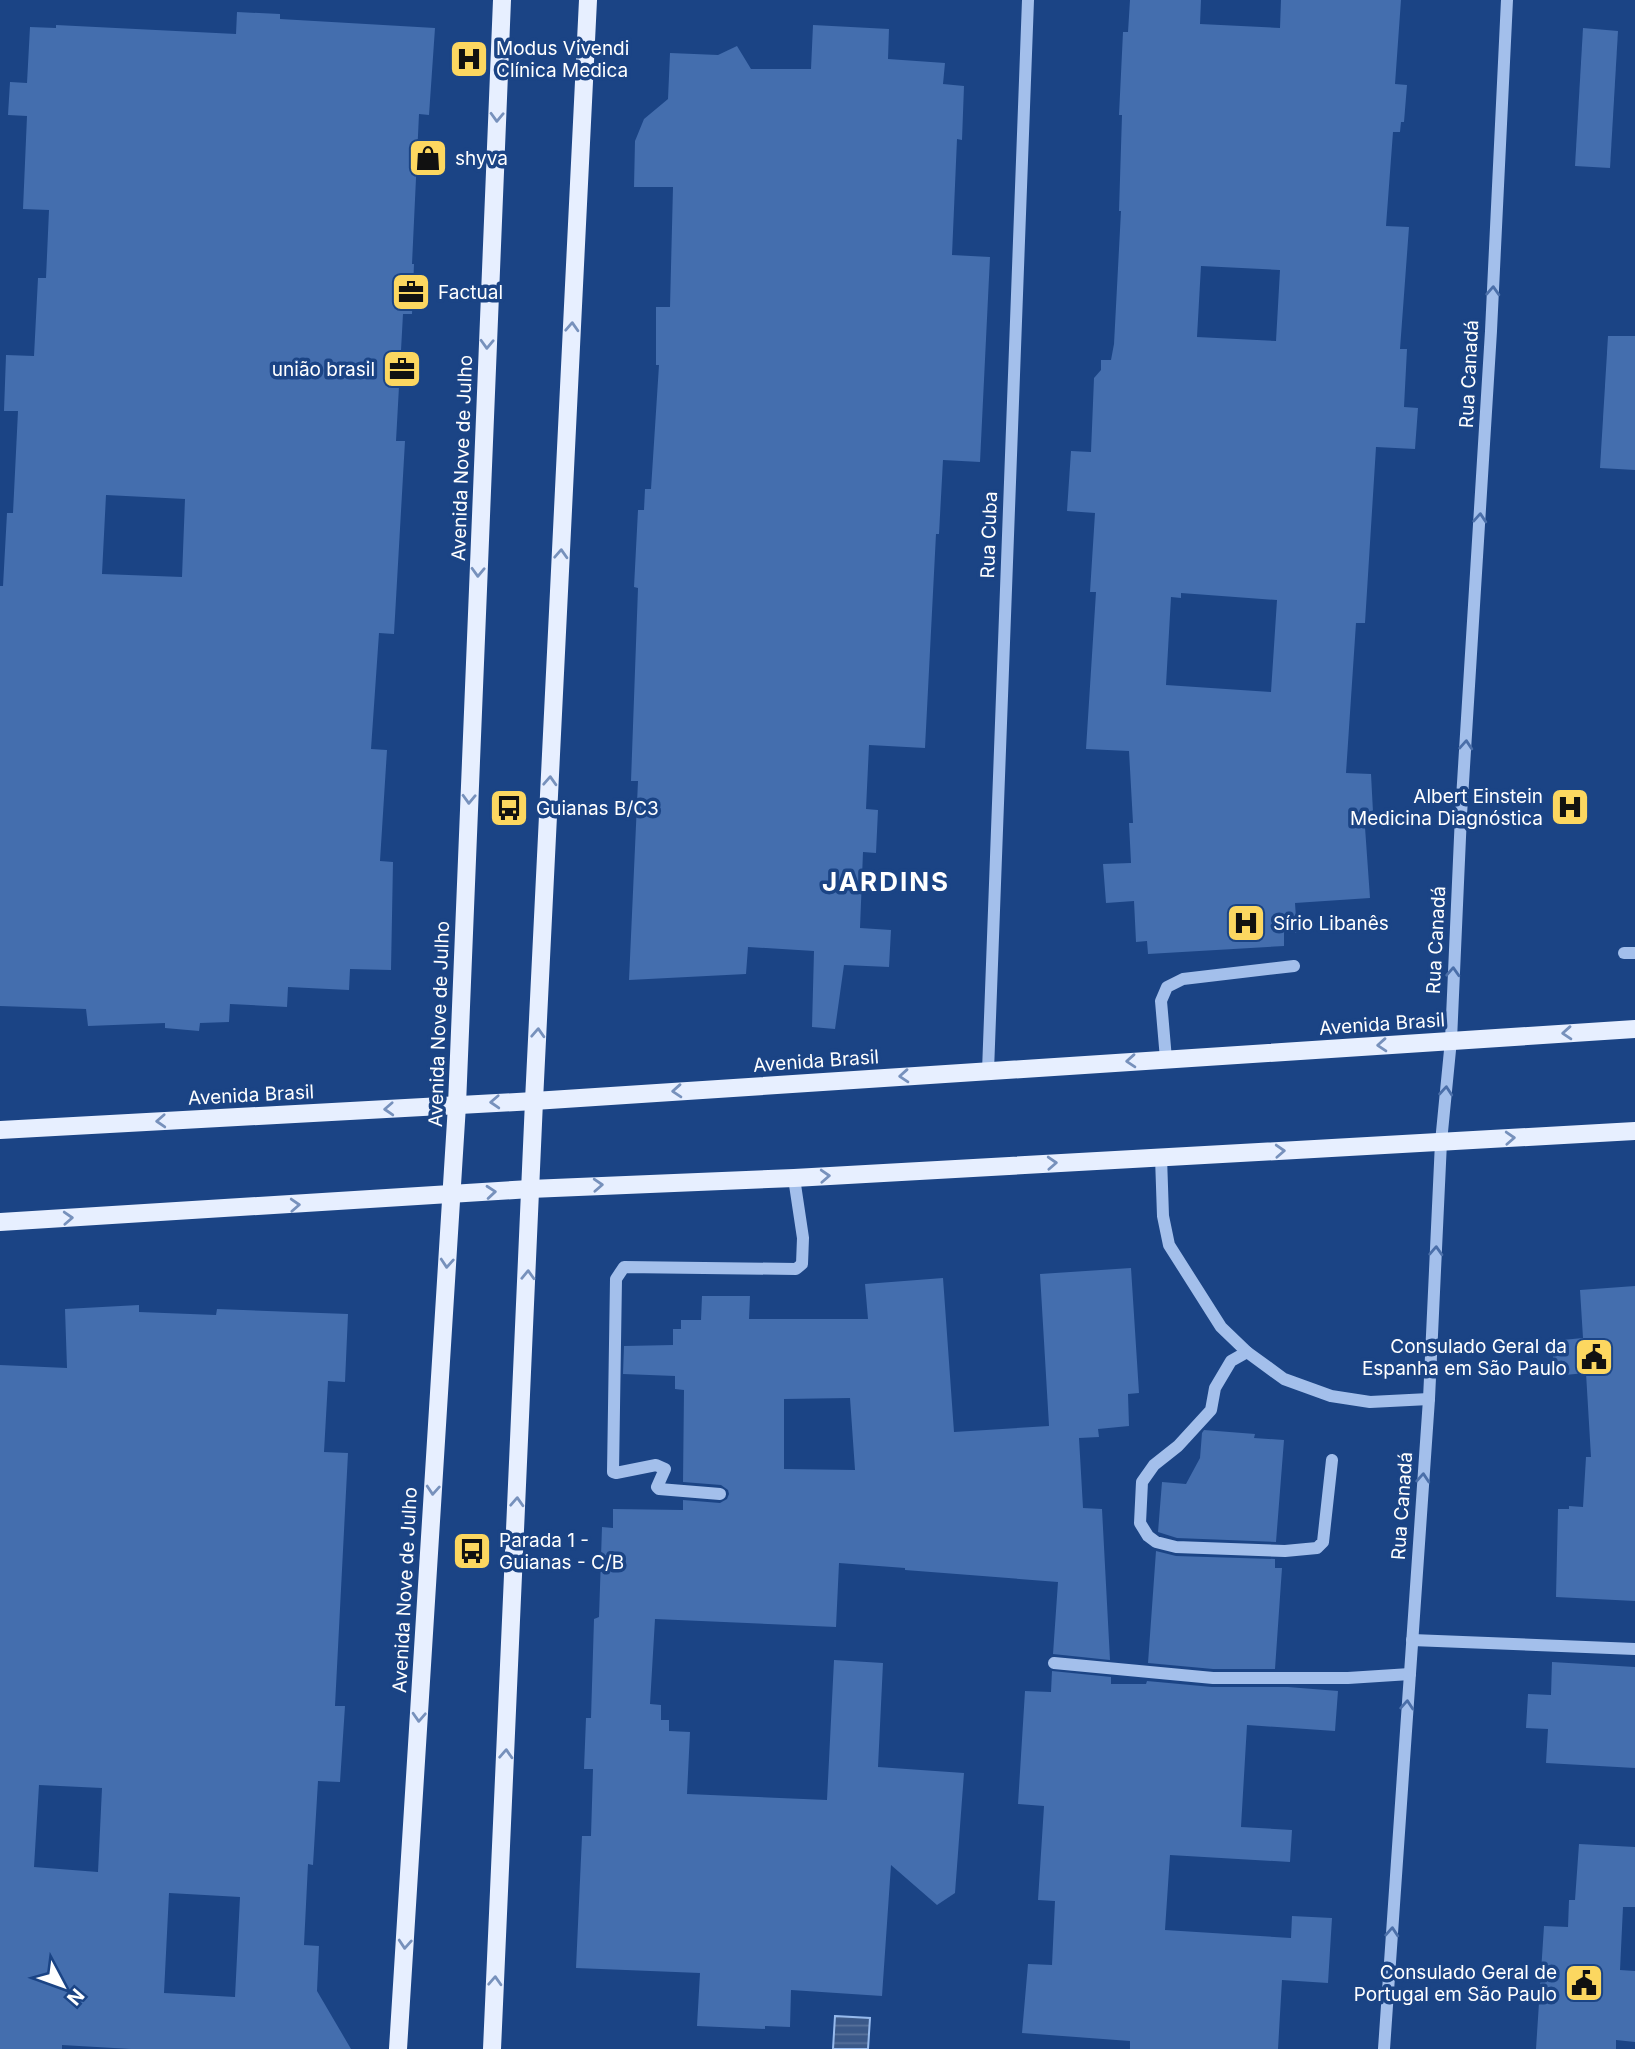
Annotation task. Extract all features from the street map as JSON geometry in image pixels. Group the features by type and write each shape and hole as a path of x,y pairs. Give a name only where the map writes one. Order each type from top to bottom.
{"main road":[{"name":"Avenida Nove de Julho","path":"398,2049 457,1105 502,0"},
{"path":"492,2049 534,1101 588,0"},
{"name":"Avenida Brasil","path":"0,1130 534,1101 1635,1029"},
{"path":"0,1222 530,1189 794,1178 1635,1131"}],"street":[{"name":"Rua Cuba","path":"988,1071 1028,0"},
{"name":"Rua Canadá","path":"1384,2049 1429,1399 1441,1142 1451,1040 1461,815 1491,331 1507,0"},
{"path":"1166,1059 1161,1001 1167,987 1184,979 1294,966"},
{"path":"1161,1157 1163,1216 1169,1245 1221,1327 1247,1352 1284,1379 1331,1396 1370,1402 1429,1399"},
{"path":"720,1494 659,1489 657,1487 665,1469 656,1465 616,1474 613,1472 616,1279 624,1267 796,1269 802,1264 803,1238 794,1178"},
{"path":"1247,1352 1231,1361 1214,1388 1211,1410 1178,1446 1154,1465 1142,1482 1139,1522 1148,1536 1156,1542 1176,1547 1285,1550 1317,1548 1324,1542 1332,1460"},
{"path":"1412,1640 1635,1649"},
{"path":"1054,1663 1213,1678 1348,1678 1409,1674"}],"water":[{"path":"835,2016 870,2018 868,2049 833,2049"}],"building":[{"path":"1130,0 1201,0 1200,24 1280,28 1281,0 1401,0 1395,84 1407,85 1404,122 1401,122 1400,132 1393,132 1386,226 1409,227 1400,349 1407,349 1404,407 1418,408 1415,449 1376,447 1365,623 1356,623 1346,773 1371,774 1373,812 1364,813 1370,898 1295,903 1297,933 1284,933 1284,946 1148,954 1147,941 1136,942 1134,901 1106,903 1103,864 1131,863 1129,823 1133,823 1129,751 1086,749 1096,592 1090,592 1095,513 1067,511 1071,451 1091,452 1094,378 1101,370 1101,360 1111,360 1114,344 1121,211 1122,115 1119,115 1123,32 1128,32","holes":["1201,266 1280,270 1276,341 1197,337","1181,593 1277,600 1271,692 1166,685 1171,597 1181,598"]},
{"path":"237,12 280,14 280,19 435,28 429,115 419,114 412,314 403,314 396,441 405,441 394,634 379,633 371,749 387,750 380,861 393,862 391,970 350,969 349,990 288,987 287,1007 230,1004 229,1022 200,1023 199,1031 165,1028 165,1023 88,1026 86,1009 0,1006 0,586 3,586 7,513 13,513 18,411 4,411 6,355 34,356 38,278 46,278 49,210 23,209 27,116 8,115 10,82 27,83 30,27 56,28 56,25 236,34","holes":["106,495 185,499 182,577 102,574"]},
{"path":"813,25 889,29 888,59 945,63 943,84 964,86 962,140 957,139 952,255 990,257 980,462 943,460 939,534 936,534 925,748 869,745 866,809 878,810 876,853 863,852 860,928 891,930 889,967 844,965 835,1029 812,1027 814,951 748,947 746,974 629,980 638,781 631,781 638,510 644,510 645,489 651,489 659,365 656,365 656,307 670,307 673,187 634,187 635,141 644,119 668,99 670,53 718,55 737,46 751,69 811,69"},
{"path":"1583,28 1618,31 1610,168 1575,166"},
{"path":"1608,336 1635,336 1635,470 1600,468"},
{"path":"1131,1268 1139,1393 1128,1394 1129,1426 1098,1429 1099,1437 1079,1438 1083,1508 1102,1509 1110,1660 1053,1654 1058,1582 905,1568 839,1563 836,1627 655,1619 650,1704 661,1705 661,1720 669,1720 669,1731 690,1732 687,1794 827,1800 834,1660 883,1663 878,1767 964,1773 955,1893 937,1905 891,1865 882,1996 791,1990 790,2027 765,2026 765,2029 697,2026 700,1973 576,1968 582,1836 591,1836 593,1769 584,1769 586,1718 591,1718 594,1619 599,1617 602,1527 613,1528 613,1509 683,1510 683,1500 720,1503 727,1499 729,1494 721,1485 683,1482 684,1390 675,1389 675,1376 623,1374 624,1346 673,1345 673,1329 681,1329 681,1320 701,1320 702,1296 750,1296 749,1319 868,1319 865,1284 943,1278 954,1432 1049,1426 1040,1274","holes":["850,1398 855,1470 784,1469 784,1399"]},
{"path":"1635,1286 1635,1601 1556,1597 1558,1509 1569,1509 1569,1506 1583,1507 1586,1457 1591,1457 1586,1373 1554,1376 1552,1341 1583,1338 1580,1290"},
{"path":"139,1305 139,1312 216,1315 217,1309 348,1314 345,1382 328,1381 324,1452 348,1453 335,1706 345,1706 340,1782 318,1781 313,1865 308,1864 304,1945 319,1946 317,1991 351,2049 131,2049 62,2045 62,2049 0,2049 0,1365 67,1368 65,1309","holes":["39,1785 102,1788 98,1872 34,1867","169,1893 240,1897 235,1997 164,1993"]},
{"path":"1204,1430 1255,1434 1254,1438 1284,1440 1276,1542 1177,1538 1158,1532 1162,1482 1186,1484 1200,1458"},
{"path":"1156,1551 1176,1556 1275,1559 1275,1568 1282,1568 1275,1669 1213,1669 1148,1663"},
{"path":"1552,1662 1635,1667 1635,1768 1546,1763 1548,1729 1526,1728 1528,1694 1551,1695"},
{"path":"1052,1671 1111,1677 1111,1684 1146,1684 1147,1681 1212,1687 1288,1687 1338,1691 1335,1731 1247,1725 1241,1827 1292,1830 1290,1862 1170,1855 1165,1930 1291,1938 1292,1916 1332,1918 1328,1983 1282,1980 1278,2049 1130,2049 1130,2041 1022,2033 1028,1964 1052,1965 1055,1901 1038,1900 1044,1806 1018,1804 1025,1691 1051,1692"},
{"path":"1579,1844 1635,1847 1635,1907 1623,1907 1620,1970 1635,1971 1635,2042 1616,2040 1616,2049 1536,2049 1544,1926 1568,1927 1569,1900 1575,1900"}],"place":[{"name":"Modus Vivendi Clínica Medica","path":"469,59"},
{"name":"shyva","path":"428,158"},
{"name":"Factual","path":"411,292"},
{"name":"união brasil","path":"402,369"},
{"name":"Albert Einstein Medicina Diagnóstica","path":"1570,807"},
{"name":"Guianas B/C3","path":"509,808"},
{"name":"Sírio Libanês","path":"1246,923"},
{"name":"Consulado Geral da Espanha em São Paulo","path":"1594,1357"},
{"name":"Parada 1 - Guianas - C/B","path":"472,1551"},
{"name":"Consulado Geral de Portugal em São Paulo","path":"1584,1983"}],"district":[{"name":"JARDINS","path":"886,881"}]}
